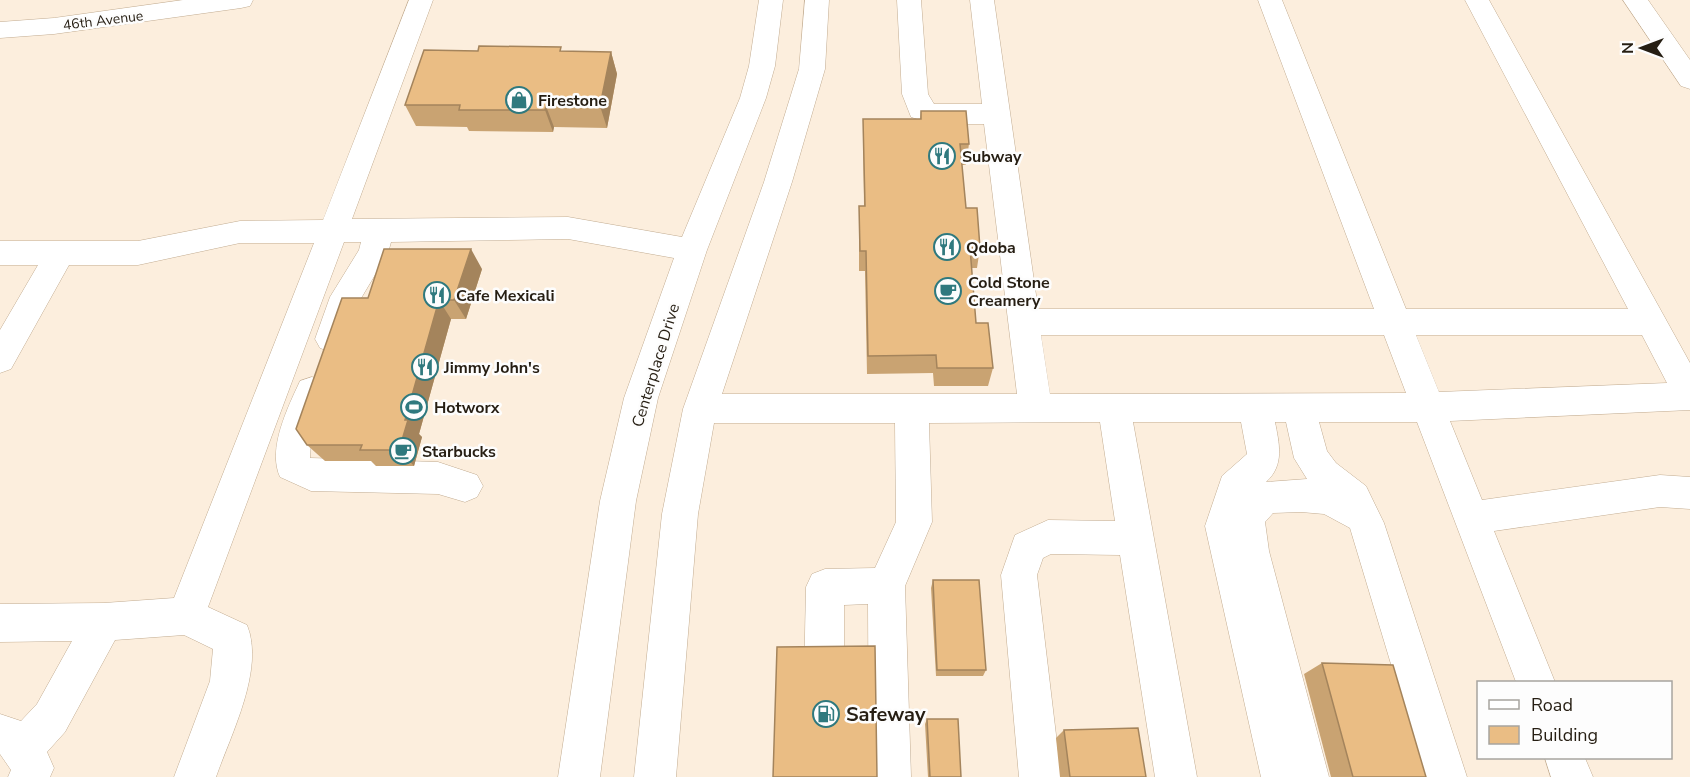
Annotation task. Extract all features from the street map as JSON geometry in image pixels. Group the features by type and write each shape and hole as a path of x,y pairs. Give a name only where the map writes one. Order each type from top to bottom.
{"street":[{"name":"46th Avenue","path":"0,30 64,25 241,0"},
{"path":"186,615 421,0"},
{"name":"Centerplace Drive","path":"579,777 618,501 641,398 692,250 753,98 762,66 771,0"},
{"path":"656,777 680,514 700,409 778,182 812,69 817,0"},
{"path":"909,0 915,94 921,110 933,114 997,114"},
{"path":"982,0 1035,408"},
{"path":"1270,0 1535,681"},
{"path":"700,409 1429,407 1690,395 1477,0"},
{"path":"1635,0 1690,80"},
{"path":"0,253 138,253 240,231 568,228 692,250"},
{"path":"380,229 373,253 346,297 294,442 292,466 311,475 438,478 465,486"},
{"path":"0,359 60,253"},
{"path":"1024,322 1652,322"},
{"path":"1255,407 1264,454 1258,466 1234,487 1223,526 1282,777"},
{"path":"1299,407 1311,458 1324,474 1354,497 1366,523 1446,777"},
{"path":"890,777 886,586 914,522 912,408"},
{"path":"1114,408 1176,777"},
{"path":"1471,518 1660,491 1690,493"},
{"path":"1308,777 1251,551 1246,517 1264,498 1305,495 1341,501 1366,523"},
{"path":"1040,777 1019,575 1028,547 1048,537 1136,538"},
{"path":"823,777 825,587 886,586"},
{"path":"0,622 104,622 186,615 233,639 230,681 195,777"},
{"path":"17,754 51,718 104,622"},
{"path":"1564,759 1572,777"}],"building":[{"path":"479,46 561,47 560,51 611,52 600,106 546,106 545,110 459,110 460,105 405,105 424,50 478,51"},
{"path":"921,111 966,111 969,144 960,144 966,208 977,208 980,248 970,248 976,323 988,323 993,368 937,368 936,355 868,356 866,251 860,251 859,206 865,206 863,119 921,119"},
{"path":"384,249 471,249 454,300 439,300 405,420 408,420 399,450 360,450 362,445 307,445 296,429 342,298 368,298"},
{"path":"933,580 979,580 986,670 937,670"},
{"name":"Safeway","path":"875,646 877,777 773,777 777,647"},
{"path":"1322,663 1393,665 1426,777 1353,777"},
{"path":"927,719 958,719 961,777 930,777"},
{"path":"1138,728 1146,777 1070,777 1064,730"}],"place":[{"name":"Firestone","path":"519,100"},
{"name":"Subway","path":"942,156"},
{"name":"Qdoba","path":"947,247"},
{"name":"Cold Stone Creamery","path":"948,291"},
{"name":"Cafe Mexicali","path":"437,295"},
{"name":"Jimmy John's","path":"425,367"},
{"name":"Hotworx","path":"414,407"},
{"name":"Starbucks","path":"403,451"},
{"name":"Safeway","path":"826,714"}]}
